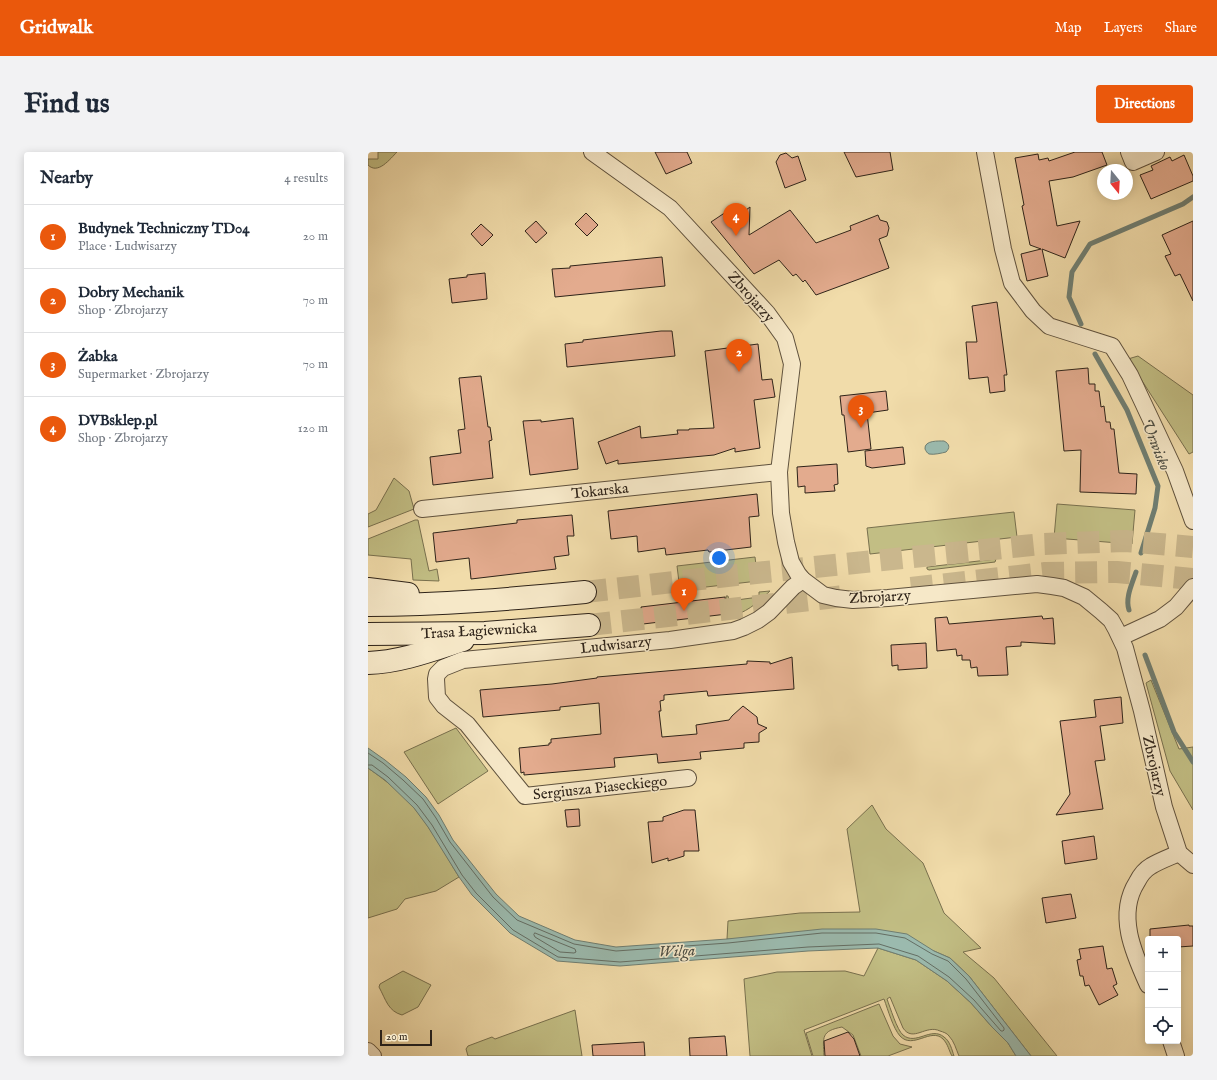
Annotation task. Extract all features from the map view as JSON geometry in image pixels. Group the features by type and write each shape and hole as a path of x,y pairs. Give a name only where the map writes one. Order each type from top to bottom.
{"main road":[{"path":"368,589 478,602"},
{"name":"Trasa Łagiewnicka","path":"368,606 478,602 585,592"},
{"name":"Trasa Łagiewnicka","path":"368,634 485,633 589,625"},
{"path":"368,663 394,661 422,654 485,633"}],"street":[{"name":"Zbrojarzy","path":"592,152 670,208 767,313 785,338 792,364 779,472 781,513 791,562 803,580 824,595 853,600 1028,585 1052,586 1070,590 1089,600 1110,620 1121,637 1125,648 1142,711 1164,807 1179,853"},
{"path":"985,152 1003,249 1012,283 1033,311 1049,326 1112,346 1130,375 1175,471 1186,482 1193,521"},
{"path":"1128,152 1133,162 1156,152"},
{"name":"Tokarska","path":"422,509 779,472"},
{"name":"Ludwisarzy","path":"437,697 437,674 442,668 455,662 670,640 733,630 744,627 758,620 769,612 793,587 803,580"},
{"path":"1121,637 1160,620 1176,608 1193,587"},
{"name":"Sergiusza Piaseckiego","path":"437,697 444,706 467,724 525,796 688,778"},
{"path":"1145,978 1135,956 1127,919 1128,902 1134,887 1142,874 1151,866 1179,853 1193,865"},
{"path":"1172,1044 1176,1056"},
{"path":"368,1052 373,1056"}],"shaded area":[{"path":"378,152 397,152 384,165 372,168 368,165 368,159 378,159"},
{"path":"1138,356 1193,395 1193,452 1189,454 1128,359"},
{"path":"394,478 409,491 414,509 368,527 368,514 376,510"},
{"path":"1057,504 1135,510 1132,544 1054,538"},
{"path":"1014,512 1017,537 870,554 867,528"},
{"path":"418,520 429,571 437,569 439,581 413,580 411,559 368,555 368,539"},
{"path":"755,557 758,581 680,590 677,566"},
{"path":"996,559 995,562 927,569 927,567"},
{"path":"770,591 745,611 727,618 725,616 728,615 726,596 728,596 729,601 759,597 759,592"},
{"path":"1151,680 1179,749 1193,747 1193,810 1170,771 1146,683"},
{"path":"456,728 488,771 438,804 404,752"},
{"path":"368,768 393,787 415,809 433,834 459,877 436,891 405,899 397,909 368,918"},
{"path":"872,805 886,829 923,863 944,913 981,948 963,952 994,978 1057,1056 1031,1056 969,976 950,958 934,951 727,939 728,921 800,913 860,912 847,829"},
{"path":"878,948 916,960 947,981 971,1003 1008,1043 1016,1056 959,1056 952,1040 945,1033 935,1029 911,1034 903,1028 890,997 887,999 896,1024 903,1035 908,1038 918,1038 929,1034 939,1034 948,1041 954,1056 952,1056 945,1041 938,1036 933,1035 911,1041 905,1040 900,1036 893,1024 884,999 804,1030 812,1056 750,1056 744,979 777,972 845,971 864,976"},
{"path":"403,971 431,985 418,1007 402,1015 390,1008 379,987 380,984"},
{"path":"879,1004 893,1036 900,1044 912,1047 888,1056 861,1056 853,1035 842,1027 830,1031 825,1036 823,1044 824,1056 813,1056 806,1033"},
{"path":"575,1010 582,1056 468,1056 466,1049 468,1046 492,1037 495,1039"}],"water":[{"path":"936,441 944,441 949,446 946,452 936,454 927,453 925,446 927,444"},
{"name":"Wilga","path":"368,748 406,777 426,797 439,815 453,840 496,894 519,916 575,940 616,947 727,939 822,929 876,929 907,934 934,951 950,958 969,976 1031,1056 1016,1056 1008,1043 971,1003 947,981 916,960 878,948 808,951 620,966 557,961 510,933 472,895 414,808 385,780 368,768"}],"building":[{"path":"655,152 687,152 692,163 666,174"},
{"path":"844,152 890,152 893,170 856,177"},
{"path":"1075,152 1102,152 1107,164 1097,164 1097,169 1073,177 1049,181 1057,226 1080,221 1065,258 1042,249 1048,276 1027,281 1021,254 1041,249 1030,245 1022,206 1024,205 1015,158 1038,154 1039,160 1048,158 1049,161"},
{"path":"786,153 792,158 798,156 806,180 785,188 776,162 780,155"},
{"path":"1184,155 1193,176 1193,181 1151,199 1140,175 1153,170 1151,166 1170,157 1172,161"},
{"path":"750,207 749,235 790,210 816,243 851,230 850,226 878,215 880,220 887,222 889,228 887,236 879,239 889,268 816,295 805,280 803,282 796,274 793,276 779,260 754,274 711,222 732,208 738,216"},
{"path":"586,213 598,225 587,236 575,224"},
{"path":"536,221 547,233 536,243 525,231"},
{"path":"1193,221 1193,301 1180,274 1175,276 1165,256 1171,254 1162,235"},
{"path":"481,224 493,235 482,246 471,234"},
{"path":"662,257 665,286 555,297 552,269"},
{"path":"485,273 487,299 452,303 449,279"},
{"path":"997,302 1007,375 1004,375 1005,391 990,393 988,377 969,379 966,342 977,342 972,306"},
{"path":"672,331 675,356 567,367 565,344 583,342 583,340"},
{"path":"758,344 762,380 772,379 775,397 754,400 760,448 735,452 735,448 714,455 618,464 618,460 606,464 598,442 640,426 641,438 678,434 677,430 714,428 705,351"},
{"path":"1088,368 1089,384 1095,384 1095,391 1099,391 1101,407 1104,406 1106,422 1110,422 1111,429 1114,429 1119,473 1137,474 1136,494 1080,492 1081,450 1064,451 1056,371"},
{"path":"481,376 488,427 490,427 492,440 489,441 493,478 433,485 430,457 461,453 458,430 465,429 459,378"},
{"path":"886,391 888,410 867,413 871,449 848,452 844,415 842,415 840,396"},
{"path":"573,418 578,469 530,475 523,421 541,420 541,422"},
{"path":"903,447 905,464 872,468 866,466 865,451"},
{"path":"837,464 838,484 834,485 835,491 805,493 805,486 798,487 797,467"},
{"path":"757,494 759,516 749,517 751,547 666,555 665,548 638,552 637,536 611,539 608,511"},
{"path":"572,515 574,536 567,536 569,555 554,557 556,569 471,579 469,558 436,562 433,533 517,523 517,520"},
{"path":"725,597 727,614 643,624 641,607"},
{"path":"1042,616 1043,619 1053,618 1055,644 1021,642 1021,646 1006,647 1008,675 978,676 977,667 971,668 970,660 962,660 962,655 957,656 956,649 937,651 935,618 947,617 949,624"},
{"path":"926,643 927,668 898,670 898,665 892,666 891,645"},
{"path":"792,657 794,689 708,696 707,691 664,695 664,700 660,701 661,711 659,711 662,737 697,734 696,725 729,720 743,706 757,717 758,724 767,728 759,733 759,742 744,743 744,748 700,752 701,759 658,763 657,754 614,758 615,767 524,775 524,772 521,773 519,748 549,745 549,743 551,743 551,739 601,734 599,703 560,707 560,710 483,717 480,690 552,684 597,677 747,664 747,661 770,662 770,664"},
{"path":"1121,697 1123,723 1100,726 1105,760 1095,761 1103,809 1056,815 1070,794 1060,721 1096,717 1094,700"},
{"path":"579,809 580,826 567,827 565,810"},
{"path":"684,810 695,810 699,851 684,851 684,856 668,861 668,858 652,863 648,822 663,821 663,817"},
{"path":"1094,836 1097,859 1065,864 1062,841"},
{"path":"1071,894 1076,918 1046,923 1042,898"},
{"path":"1189,925 1193,926 1193,946 1181,947 1181,936 1150,936 1150,929"},
{"path":"1103,946 1107,969 1112,968 1117,984 1113,986 1118,995 1099,1005 1089,985 1085,986 1083,976 1080,976 1077,960 1081,959 1079,949"},
{"path":"848,1032 854,1039 860,1056 825,1056 824,1041"},
{"path":"725,1036 727,1056 690,1056 689,1038"},
{"path":"644,1042 645,1056 593,1056 592,1045"}],"waterway":[{"name":"Urwisko","path":"1081,324 1069,297 1072,272 1090,244 1183,204 1193,197"},
{"name":"Urwisko","path":"1095,354 1127,410 1158,486 1155,508 1141,553"},
{"name":"Urwisko","path":"1129,610 1128,596 1136,572"},
{"name":"Urwisko","path":"1145,655 1174,732 1193,762"}],"tunnel":[{"path":"585,592 1042,544 1125,541 1193,547"},
{"path":"911,588 1045,573 1117,572 1193,579"},
{"path":"589,625 845,596"}],"place":[{"name":"DVBsklep.pl","path":"736,236"},
{"name":"Dobry Mechanik","path":"739,372"},
{"name":"Żabka","path":"861,428"},
{"name":"Budynek Techniczny TD04","path":"684,611"}]}
